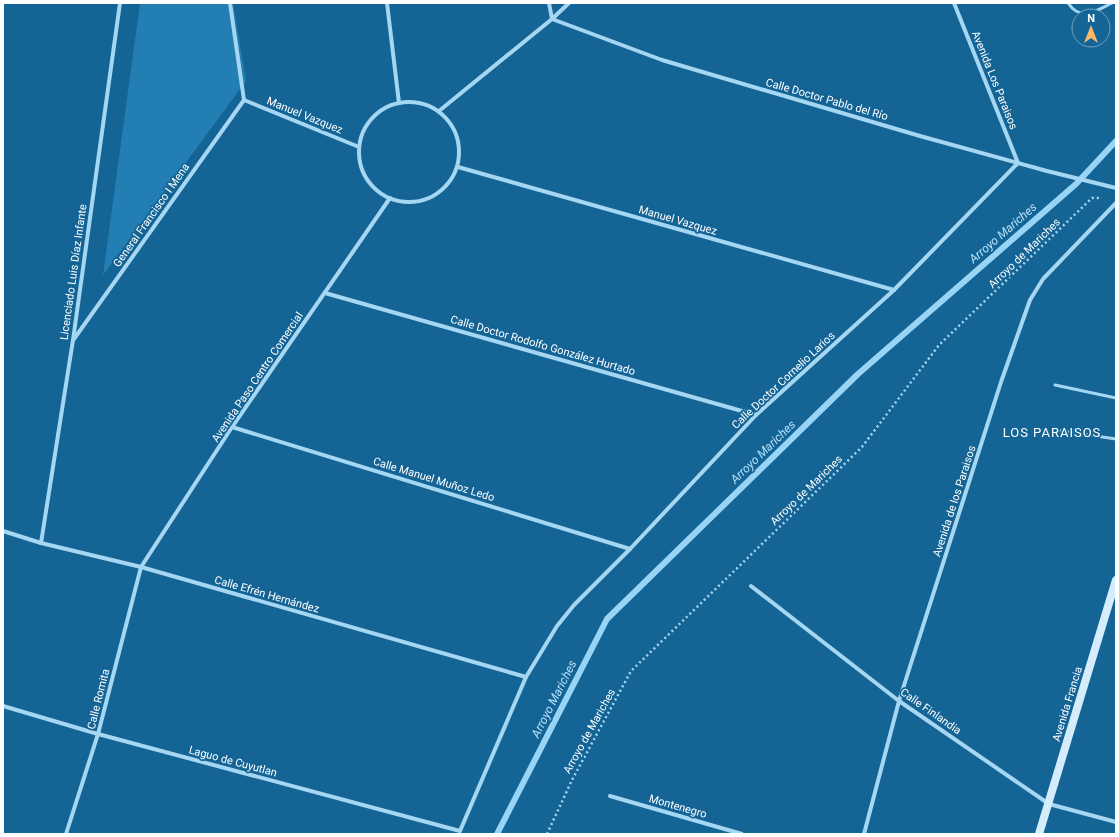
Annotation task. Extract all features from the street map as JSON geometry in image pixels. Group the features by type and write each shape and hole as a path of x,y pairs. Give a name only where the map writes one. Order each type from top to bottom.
{"street":[{"name":"Licenciado Luis Díaz Infante","path":"41,543 73,340 120,3"},
{"path":"230,3 244,100"},
{"path":"387,3 399,103"},
{"path":"549,3 552,19"},
{"path":"439,111 552,19 569,3"},
{"name":"Avenida Los Paraisos","path":"954,3 1018,163"},
{"name":"Calle Doctor Pablo del Río","path":"552,19 662,60 920,136 1047,171 1116,188"},
{"name":"General Francisco I Mena","path":"73,340 244,100"},
{"name":"Manuel Vazquez","path":"244,100 359,147"},
{"path":"413,102 426,105 439,111 450,122 457,136 460,151 458,166 450,182 438,193 423,200 417,201 406,202 390,198 376,190 366,177 360,163 359,147 363,132 372,118 384,109 399,103 413,102"},
{"name":"Calle Doctor Cornelio Larios","path":"526,677 557,626 570,610 630,549 756,415 894,290 1018,163"},
{"name":"Manuel Vazquez","path":"458,166 894,290"},
{"name":"Avenida Paso Centro Comercial","path":"141,568 232,428 390,198"},
{"name":"Avenida de los Paraisos","path":"864,834 899,701 1001,382 1030,300 1043,279 1116,203"},
{"name":"Calle Doctor Rodolfo González Hurtado","path":"325,293 756,415"},
{"name":"Calle Manuel Muñoz Ledo","path":"232,428 630,549"},
{"name":"Calle Efrén Hernández","path":"3,531 41,543 141,568 526,677"},
{"name":"Calle Romita","path":"66,834 98,734 141,568"},
{"name":"Avenida Francia","path":"1040,834 1116,580"},
{"name":"Calle Finlandia","path":"751,586 899,701 1049,804 1116,822"},
{"name":"Laguo de Cuyutlan","path":"3,706 98,734 460,831 526,677"},
{"name":"Montenegro","path":"610,796 742,834"}],"lane":[{"path":"1068,3 1073,10 1088,14 1112,3"},
{"path":"1055,385 1116,398"},
{"path":"1055,430 1116,439"}],"path":[{"name":"Arroyo de Mariches","path":"547,834 572,780 631,671 862,447 940,345 1092,198 1108,199"}],"shaded area":[{"path":"140,3 233,3 246,81 103,275"}],"waterway":[{"name":"Arroyo Mariches","path":"497,834 607,619 858,374 1076,184 1116,141"}],"district":[{"name":"LOS PARAISOS","path":"1052,432"}]}
